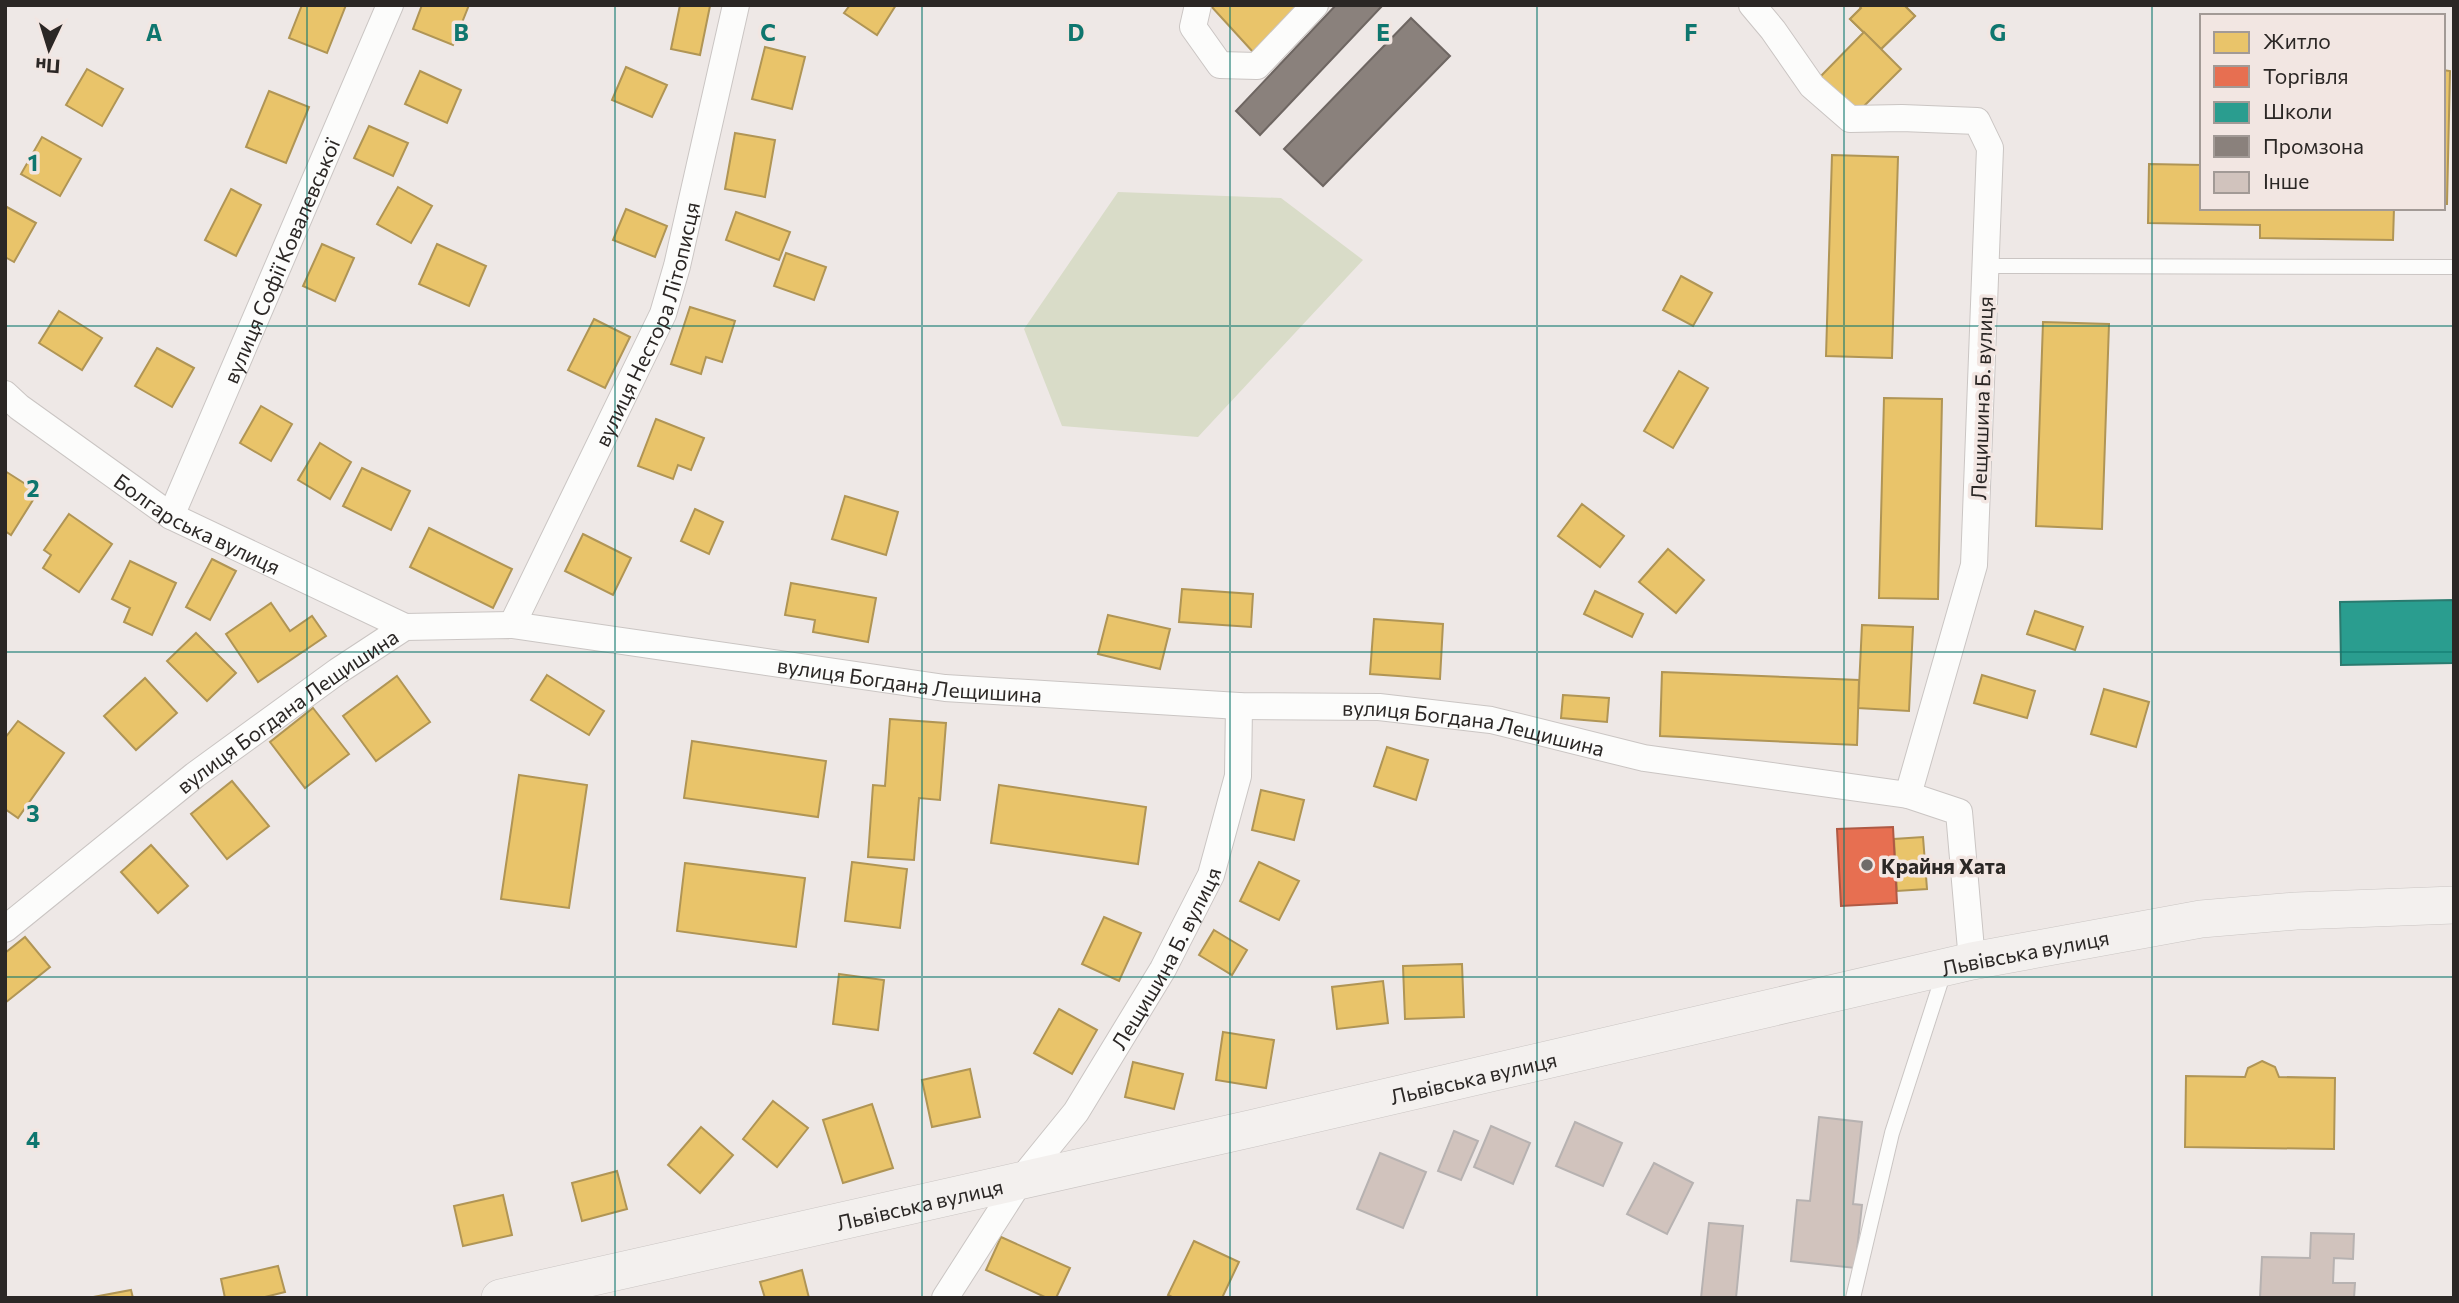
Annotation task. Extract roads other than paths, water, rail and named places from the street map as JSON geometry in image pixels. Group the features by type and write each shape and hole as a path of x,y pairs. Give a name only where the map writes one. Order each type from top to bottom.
{"main road":[{"name":"Львівська вулиця","path":"500,1298 1959,964 2201,919 2296,911 2454,905"}],"street":[{"name":"вулиця Софії Ковалевської","path":"171,516 390,5"},
{"name":"вулиця Нестора Літописця","path":"512,625 663,314 677,266 736,5"},
{"path":"1198,5 1193,27 1220,65 1257,66 1315,5"},
{"name":"Лещишина Б. вулиця","path":"1752,5 1812,86 1850,119 1977,121 1990,148 1974,565 1908,795"},
{"name":"Болгарська вулиця","path":"5,394 19,407 171,516 405,627"},
{"name":"вулиця Богдана Лещишина","path":"5,929 195,775 338,671 405,627 512,625 945,688 1239,706 1379,707 1491,720 1644,758 1908,795 1959,813 1959,964"},
{"name":"Лещишина Б. вулиця","path":"945,1298 1020,1181 1076,1112 1163,970 1211,875 1238,776 1239,706"}],"lane":[{"path":"1986,266 2454,267"},
{"path":"1853,1298 1892,1133 1959,964"}],"place":[{"name":"Крайня Хата","path":"1867,865"}]}
